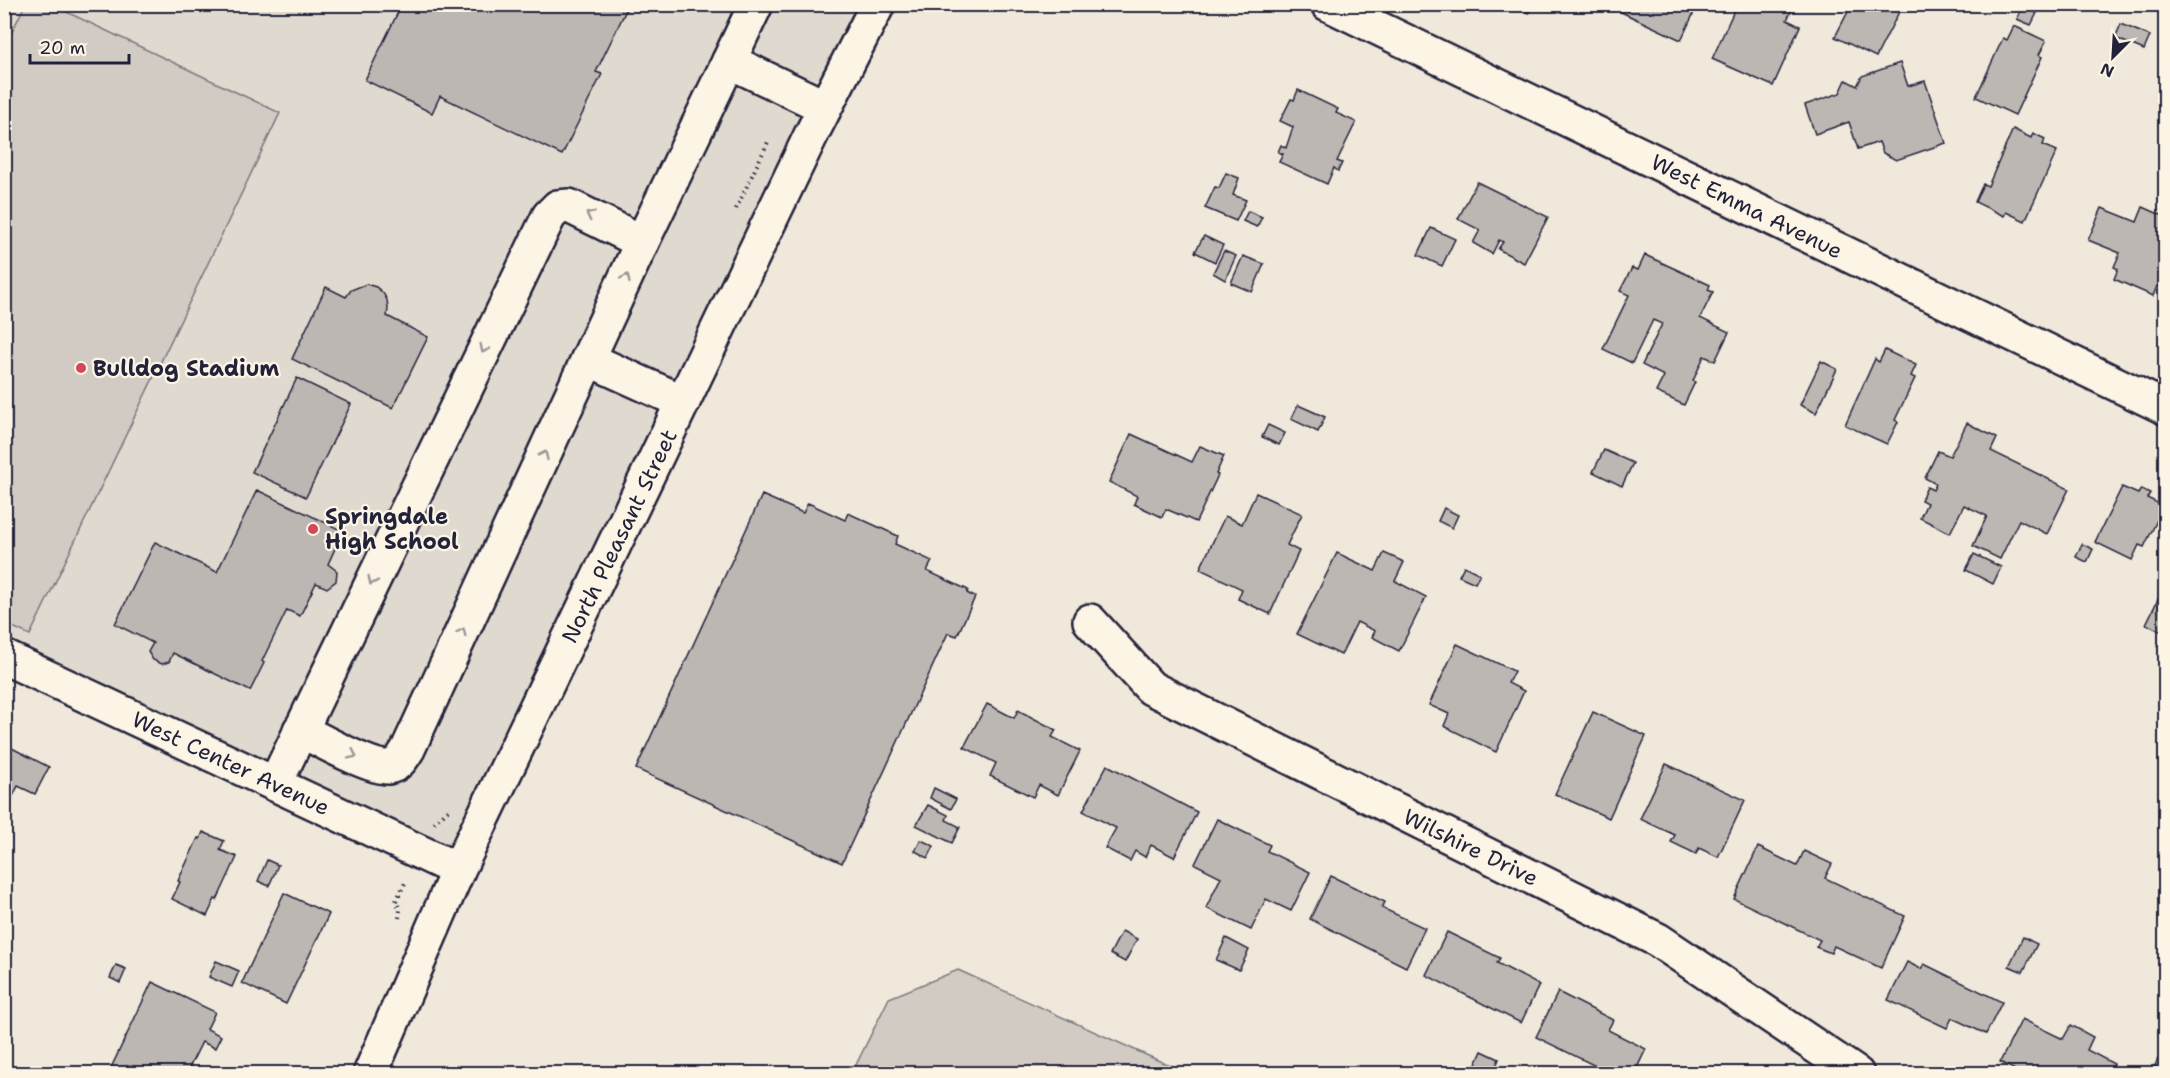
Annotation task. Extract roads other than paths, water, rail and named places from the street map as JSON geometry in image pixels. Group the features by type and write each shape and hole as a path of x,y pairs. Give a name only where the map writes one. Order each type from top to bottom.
{"street":[{"path":"300,730 373,765 389,767 400,762 642,242 756,4"},
{"name":"North Pleasant Street","path":"370,1074 458,870 825,107 878,4"},
{"name":"West Emma Avenue","path":"1328,4 2166,408"},
{"path":"729,61 825,107"},
{"path":"275,784 549,216 558,207 569,206 642,242"},
{"path":"588,359 683,402"},
{"name":"Wilshire Drive","path":"1090,621 1152,688 1658,940 1857,1074"},
{"name":"West Center Avenue","path":"4,657 458,870"}],"place":[{"name":"Bulldog Stadium","path":"81,368"},
{"name":"Springdale High School","path":"313,529"}]}
